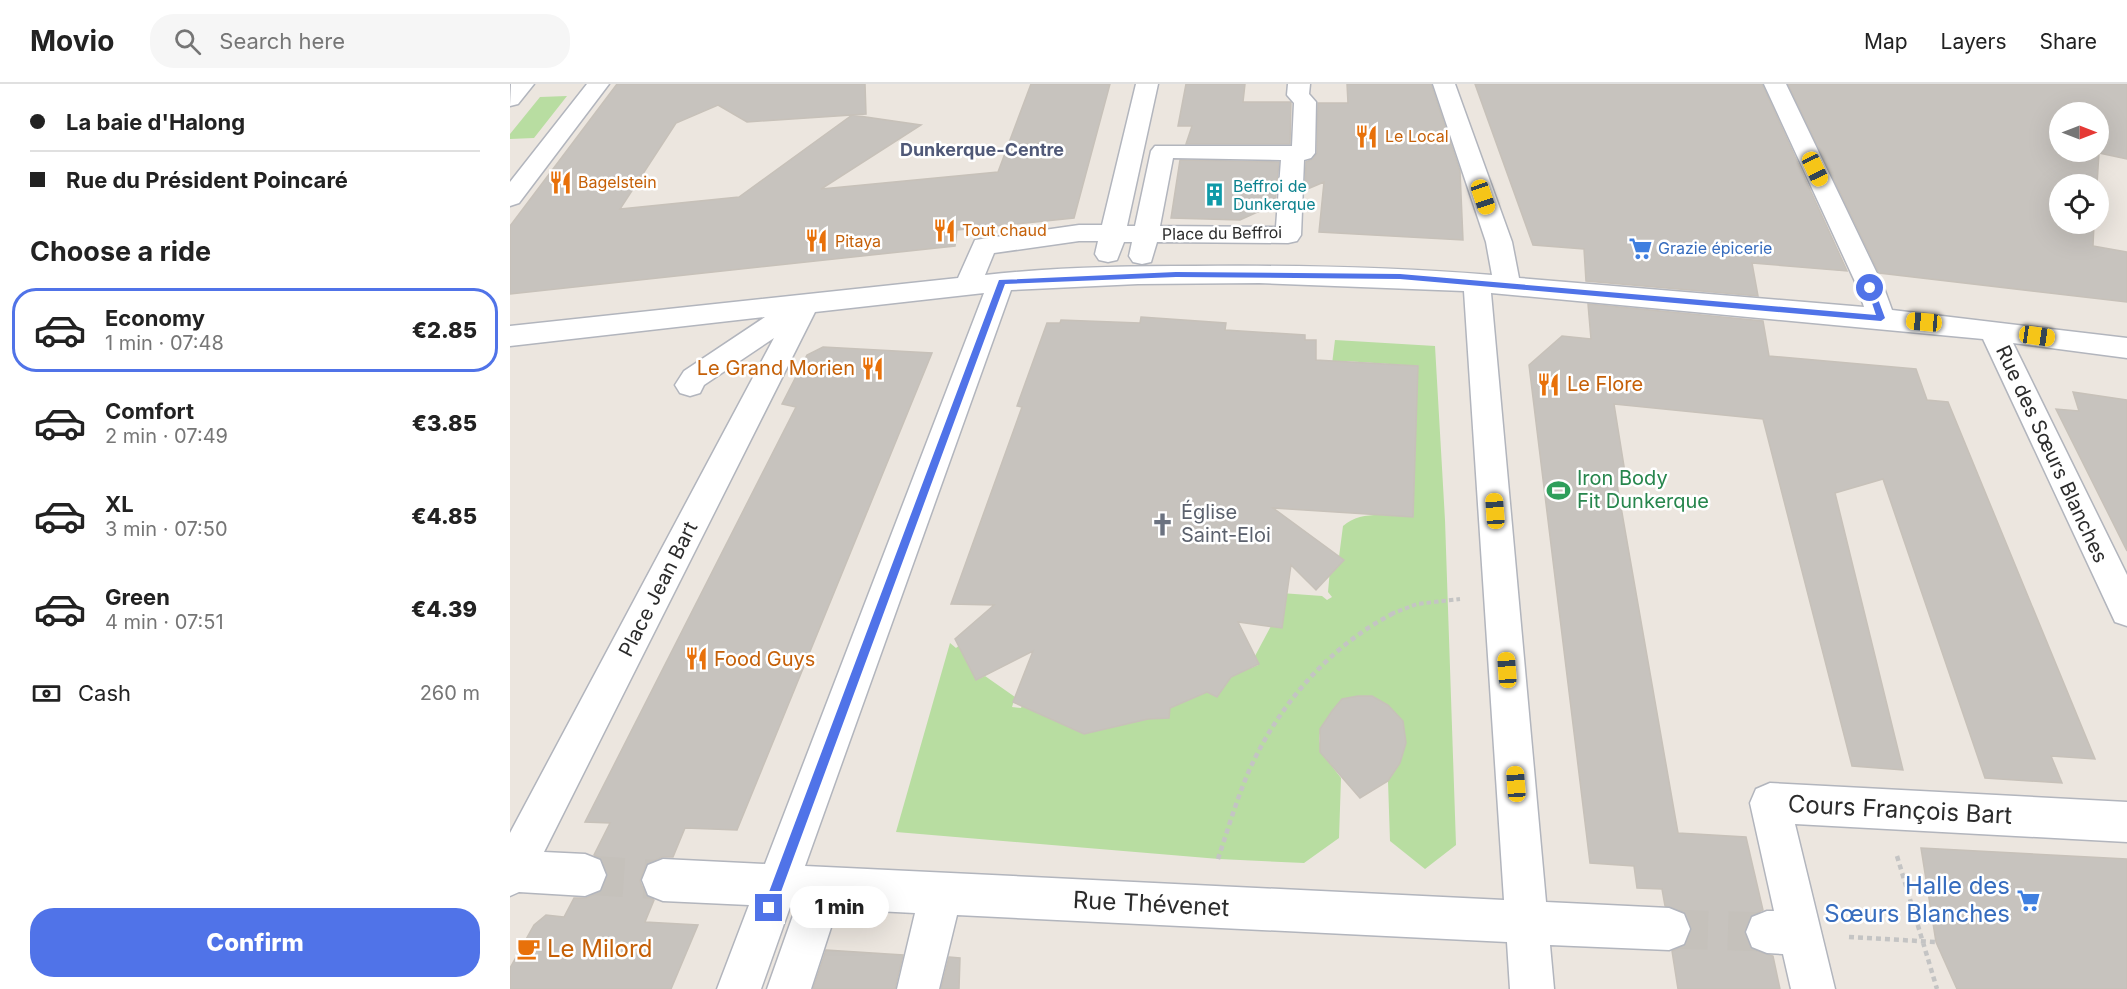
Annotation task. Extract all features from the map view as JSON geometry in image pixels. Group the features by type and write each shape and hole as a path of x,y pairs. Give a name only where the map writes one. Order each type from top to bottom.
{"street":[{"path":"510,99 523,84"},
{"path":"510,198 598,84"},
{"path":"1103,276 1147,84"},
{"path":"1444,84 1502,252 1492,284 1502,601 1532,989"},
{"path":"1775,84 1870,288 1881,318"},
{"name":"Place du Beffroi","path":"1293,153 1288,235 1146,234 1163,151 1303,153 1305,102 1299,90"},
{"path":"739,989 985,284 984,246 1070,234 1146,234 1138,275"},
{"path":"510,336 985,284 1138,275 1380,276 1881,318 2127,348"},
{"path":"690,385 694,378 806,303"},
{"name":"Place Jean Bart","path":"511,873 806,303"},
{"name":"Rue des Sœurs Blanches","path":"1993,330 2127,611"},
{"name":"Cours François Bart","path":"1813,989 1784,933 1770,803 2127,822"},
{"path":"511,873 585,875"},
{"name":"Rue Thévenet","path":"663,880 1526,921"},
{"path":"789,989 823,889"},
{"path":"918,987 941,895"},
{"path":"1526,921 1669,929"}],"path":[{"path":"1198,906 1219,859 1248,775 1260,749 1297,694 1322,665 1371,626 1393,613 1439,601 1502,601"},
{"path":"1883,809 1937,989"},
{"path":"1856,937 1936,942"}],"green space":[{"path":"567,96 534,138 510,139 510,134 540,97"},
{"path":"1335,340 1435,346 1445,520 1456,845 1425,869 1390,841 1388,781 1400,763 1406,743 1402,721 1388,705 1372,696 1342,699 1321,730 1319,738 1321,746 1331,766 1341,778 1339,838 1304,863 1219,859 896,832 950,643 956,648 966,640 976,680 985,676 1015,697 1012,707 1021,708 1025,697 1064,725 1069,716 1109,728 1118,726 1117,716 1169,718 1170,708 1207,692 1217,697 1211,684 1247,660 1251,668 1258,665 1255,656 1271,626 1282,628 1281,593 1322,596 1327,600 1332,597 1328,592 1331,558 1339,557 1343,526 1359,517 1413,516 1418,366 1345,361 1332,364"}],"building":[{"path":"617,84 865,84 866,114 852,115 921,125 821,189 998,172 1031,84 1110,84 1074,218 957,230 955,246 510,294 510,226","holes":["718,105 747,122 852,115 739,197 620,209 676,123"]},
{"path":"1186,84 1245,84 1243,102 1291,102 1290,144 1186,144 1192,126 1178,126"},
{"path":"1347,84 1431,84 1460,171 1463,240 1319,232 1324,182 1305,190 1306,162 1313,159 1317,153 1318,103 1348,103"},
{"path":"1475,84 1762,84 1847,271 1752,263 1758,296 1586,281 1584,249 1533,245"},
{"path":"1788,84 2127,84 2127,159 2109,155 2109,102 2049,102 2049,162 2098,162 2098,174 2049,174 2049,234 2094,234 2093,246 2127,252 2127,302 1879,273"},
{"path":"1180,160 1279,162 1275,204 1240,220 1171,218"},
{"path":"1588,304 1763,321 1769,356 1916,369 1927,400 1948,402 2095,759 2051,756 2062,783 1985,778 1883,479 1835,493 1903,770 1852,766 1763,419 1614,404 1627,485 1617,484 1678,833 1746,837 1763,910 1750,916 1744,933 1751,949 1773,956 1780,989 1678,989 1672,951 1686,945 1692,930 1686,913 1665,906 1662,889 1637,888 1634,866 1590,863 1529,365 1562,336 1591,339"},
{"name":"Église Saint-Eloi","path":"1141,317 1226,323 1225,330 1305,335 1305,340 1316,340 1316,360 1418,366 1413,517 1273,508 1344,560 1316,590 1291,565 1282,628 1238,622 1259,664 1231,677 1217,697 1207,692 1170,708 1169,718 1148,719 1084,734 1013,702 1033,651 976,680 955,639 994,605 951,604 1022,407 1017,406 1047,323 1060,323 1061,320 1140,323"},
{"path":"823,347 932,353 737,830 685,828 673,857 662,857 646,864 640,881 646,896 654,900 645,922 698,925 671,989 510,989 510,968 534,925 546,915 564,917 574,898 586,898 602,891 608,874 602,859 594,855 610,823 585,822 796,407 782,404 807,355"},
{"path":"2073,392 2127,400 2127,551 2056,409 2079,411"},
{"path":"1372,696 1388,705 1403,721 1406,743 1400,763 1388,781 1360,798 1320,752 1320,729 1332,711 1342,699"},
{"name":"Halle des Sœurs Blanches","path":"1921,848 2127,859 2127,989 1957,989 1936,942"},
{"path":"826,950 903,955 895,989 813,989"},
{"path":"949,957 960,958 959,989 941,989"}],"tunnel":[{"path":"585,875 663,880"},
{"path":"1669,929 1767,932"}],"place":[{"name":"Le Local","path":"1367,136"},
{"name":"Bagelstein","path":"560,182"},
{"name":"Beffroi de Dunkerque","path":"1215,195"},
{"name":"Tout chaud","path":"944,230"},
{"name":"Pitaya","path":"817,241"},
{"name":"Grazie épicerie","path":"1640,248"},
{"name":"Le Grand Morien","path":"873,368"},
{"name":"Le Flore","path":"1549,384"},
{"name":"Iron Body Fit Dunkerque","path":"1559,490"},
{"name":"Église Saint-Eloi","path":"1163,524"},
{"name":"Food Guys","path":"696,659"},
{"name":"Halle des Sœurs Blanches","path":"2028,900"},
{"name":"Le Milord","path":"529,949"}],"district":[{"name":"Dunkerque-Centre","path":"982,150"}],"route":[{"path":"769,908 1002,282 1176,274 1400,277 1881,318 1870,288"}]}
